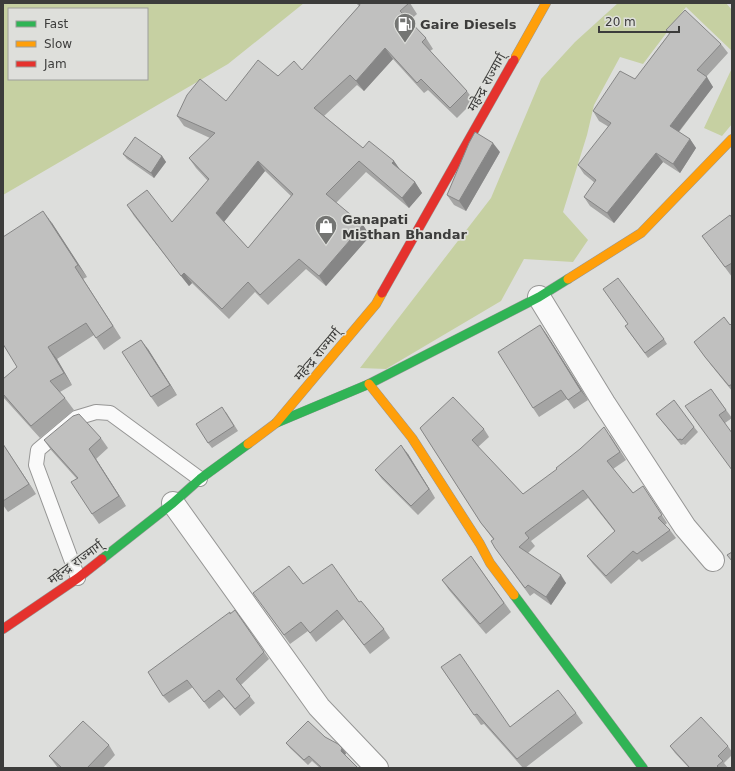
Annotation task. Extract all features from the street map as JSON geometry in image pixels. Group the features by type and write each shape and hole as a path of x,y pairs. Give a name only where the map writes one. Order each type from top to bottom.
{"main road":[{"name":"महेन्द्र राज्मार्ग्","path":"3,629 78,578 173,503 200,479 276,423 376,304 546,3"},
{"path":"276,423 369,384 539,297 641,233 732,139"},
{"path":"369,384 412,438 480,544 490,563 643,768"}],"street":[{"path":"539,297 604,403 680,520 713,560"},
{"path":"173,503 319,707 377,768"}],"lane":[{"path":"78,578 36,466 38,450 76,418 96,412 110,413 200,479"}],"green space":[{"path":"3,3 304,3 228,64 3,195"},
{"path":"618,3 726,3 732,10 732,51 686,7 643,64 620,57 594,105 587,135 563,212 588,240 573,262 524,259 501,301 386,369 360,368 491,198 541,79 575,42"},
{"path":"732,68 732,124 722,136 704,128"}],"building":[{"path":"359,3 409,3 400,11 426,38 422,42 467,91 450,108 421,79 417,83 385,48 356,81 350,75 314,108 363,148 369,141 394,161 392,163 415,182 402,198 359,161 326,194 363,225 319,276 299,259 260,295 248,282 222,309 184,273 181,276 127,205 147,190 172,222 209,179 189,158 215,133 177,116 187,95 200,79 226,101 258,60 278,76 294,61 302,70 360,5","holes":["258,161 293,194 248,248 216,213"]},
{"path":"685,10 721,44 697,70 707,77 670,126 690,139 673,164 656,153 607,213 584,197 596,180 578,165 611,123 593,111 620,71 635,79 670,33 666,30"},
{"path":"475,132 493,143 459,201 447,195"},
{"path":"135,137 162,156 151,173 123,154"},
{"path":"43,211 78,265 75,267 113,326 96,338 86,323 48,347 64,373 50,381 65,398 31,426 3,394 3,379 17,367 3,344 3,237"},
{"path":"730,215 732,218 732,263 725,267 702,236"},
{"path":"618,278 664,339 645,353 625,326 628,324 603,289"},
{"path":"724,317 730,325 732,323 732,384 729,386 694,342"},
{"path":"540,325 581,391 568,400 561,390 533,408 498,352"},
{"path":"141,340 170,385 151,397 122,352"},
{"path":"711,389 726,410 719,415 732,433 732,470 685,406"},
{"path":"453,397 484,429 472,440 523,494 557,469 556,468 604,427 620,452 607,461 633,493 643,486 662,515 658,518 670,530 637,554 633,551 606,576 587,556 615,531 583,490 525,533 529,538 519,547 561,575 546,597 528,585 525,588 495,548 491,541 494,539 481,523 420,428"},
{"path":"674,400 694,427 682,440 678,440 656,414"},
{"path":"222,407 234,426 208,443 196,424"},
{"path":"79,414 101,438 89,449 119,496 92,514 71,482 78,478 44,440 73,416"},
{"path":"3,444 29,484 3,501"},
{"path":"401,445 429,489 411,506 375,470"},
{"path":"732,552 732,561 727,555"},
{"path":"471,556 504,603 480,624 442,580"},
{"path":"332,564 359,602 361,601 384,629 364,645 337,610 310,633 301,622 284,635 253,593 289,566 303,584"},
{"path":"235,610 264,652 236,679 250,696 235,709 219,690 204,702 187,680 163,696 148,672 230,612 230,614"},
{"path":"460,654 510,727 558,690 576,713 517,759 477,714 474,715 441,667"},
{"path":"701,717 728,746 718,756 723,761 717,766 719,768 690,768 670,746"},
{"path":"83,721 109,745 87,768 62,768 49,756"},
{"path":"308,721 325,737 338,744 342,748 341,751 358,768 322,768 309,756 304,760 286,743"}],"traffic: fast":[{"path":"276,423 369,384 539,297 568,279"},
{"path":"102,559 173,503 200,479 248,444"},
{"path":"514,595 643,768"}],"traffic: slow":[{"path":"514,60 546,3"},
{"path":"568,279 641,233 732,139"},
{"path":"248,444 276,423 376,304 382,293"},
{"path":"369,384 412,438 480,544 490,563 514,595"}],"traffic: jam":[{"path":"382,293 514,60"},
{"path":"3,629 78,578 102,559"}],"place":[{"name":"Gaire Diesels","path":"405,44"},
{"name":"Ganapati Misthan Bhandar","path":"326,246"}]}
